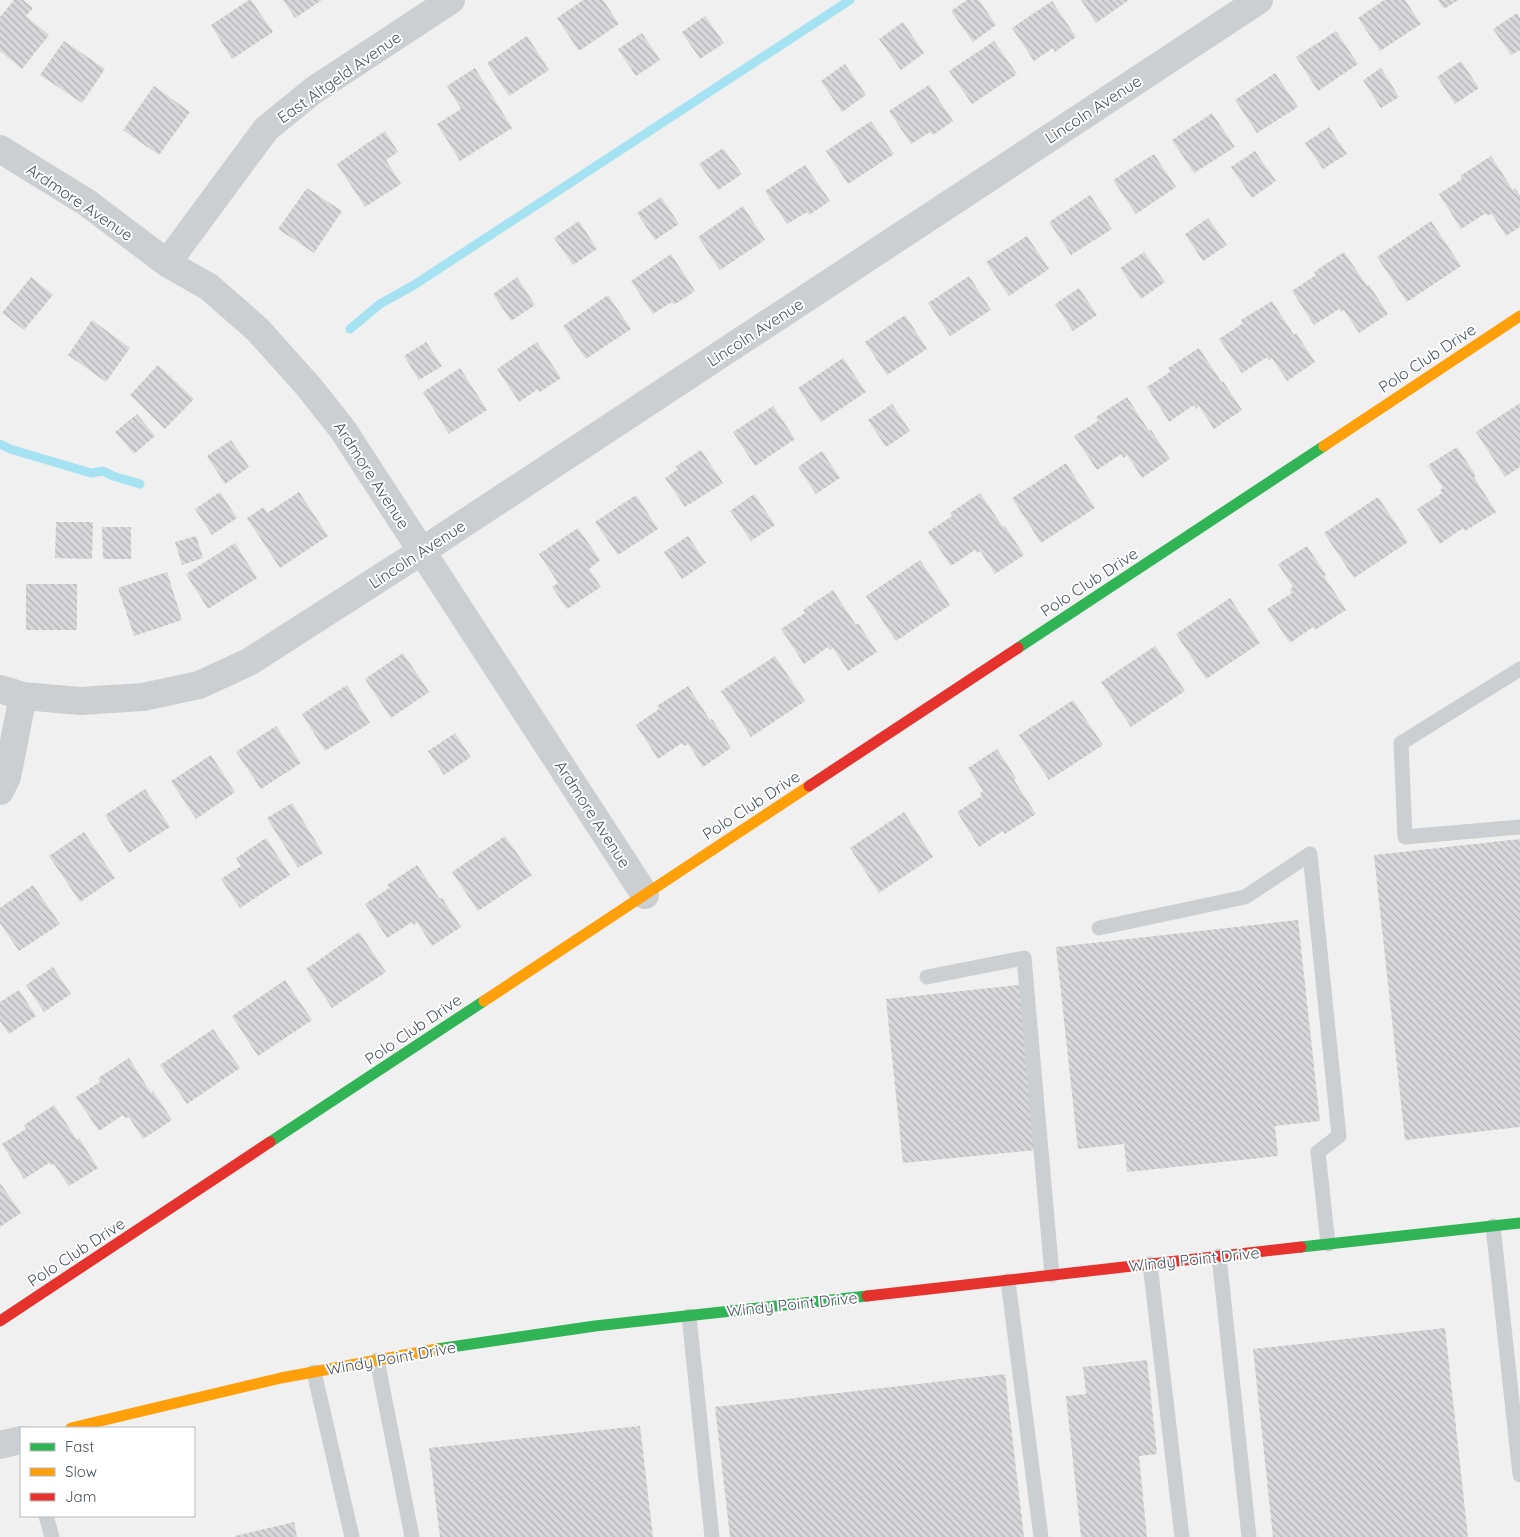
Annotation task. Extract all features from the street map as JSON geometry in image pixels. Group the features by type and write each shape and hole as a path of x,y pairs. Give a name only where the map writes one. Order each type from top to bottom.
{"street":[{"name":"East Altgeld Avenue","path":"167,263 266,129 314,90 451,0"},
{"name":"Lincoln Avenue","path":"12,693 80,701 143,697 200,685 249,662 422,552 1259,0"},
{"name":"Ardmore Avenue","path":"0,148 86,202 167,263 209,287 258,330 309,387 343,430 645,895"},
{"name":"Polo Club Drive","path":"0,1321 1520,316"},
{"path":"0,791 7,777 12,693"},
{"name":"Windy Point Drive","path":"75,1427 281,1378 433,1350 586,1327 1520,1223"},
{"path":"0,1445 20,1440"}],"lane":[{"path":"1520,670 1401,743 1405,837 1520,827"},
{"path":"1099,928 1245,897 1310,854 1339,1136 1318,1152 1328,1244"},
{"path":"927,977 1024,958 1052,1275"},
{"path":"1493,1226 1520,1475"},
{"path":"1219,1256 1249,1537"},
{"path":"1150,1264 1182,1537"},
{"path":"1008,1281 1041,1537"},
{"path":"689,1316 712,1537"},
{"path":"377,1360 412,1537"},
{"path":"314,1372 352,1537"},
{"path":"46,1517 52,1537"}],"building":[{"path":"14,0 23,0 33,8 26,16 49,35 22,69 0,51 0,17"},
{"path":"251,0 273,32 232,59 211,25"},
{"path":"283,0 322,0 295,18"},
{"path":"583,0 603,0 619,24 579,51 557,18"},
{"path":"967,0 979,0 996,25 973,42 951,11"},
{"path":"1081,0 1129,0 1096,23"},
{"path":"1384,0 1405,0 1421,24 1380,51 1358,18"},
{"path":"1438,0 1458,0 1444,9"},
{"path":"1052,1 1076,37 1055,52 1053,48 1034,61 1012,28"},
{"path":"1517,13 1520,18 1520,50 1511,55 1493,29"},
{"path":"705,16 724,43 700,59 682,32"},
{"path":"903,22 924,53 901,70 879,39"},
{"path":"1336,31 1358,64 1318,91 1296,57"},
{"path":"642,33 660,60 636,76 618,49"},
{"path":"527,36 549,70 509,96 487,63"},
{"path":"64,41 105,69 82,103 40,75"},
{"path":"994,41 1017,74 972,104 949,71"},
{"path":"1461,61 1479,88 1455,104 1437,77"},
{"path":"845,64 866,95 842,112 821,81"},
{"path":"475,68 512,128 460,161 437,124 461,109 447,86"},
{"path":"1381,68 1399,97 1381,108 1363,80"},
{"path":"1275,73 1298,107 1257,133 1235,100"},
{"path":"929,85 953,121 933,135 930,132 911,144 889,111"},
{"path":"154,86 190,112 159,155 123,130"},
{"path":"1212,113 1235,147 1194,173 1172,140"},
{"path":"871,121 894,154 848,184 826,151"},
{"path":"1329,127 1347,154 1323,169 1305,143"},
{"path":"385,131 398,152 386,160 401,184 365,207 337,164"},
{"path":"723,148 742,174 718,190 699,164"},
{"path":"1255,151 1276,181 1252,198 1231,167"},
{"path":"1154,154 1176,187 1136,214 1113,180"},
{"path":"1491,156 1513,190 1515,188 1520,195 1520,227 1506,236 1491,213 1488,216 1486,213 1461,229 1439,194 1462,179 1460,176"},
{"path":"805,165 830,201 809,215 807,212 787,224 765,191"},
{"path":"307,188 342,211 314,253 278,229"},
{"path":"1090,195 1112,229 1071,255 1049,222"},
{"path":"661,197 679,224 655,240 637,213"},
{"path":"743,206 765,240 720,270 698,237"},
{"path":"1208,218 1227,245 1203,261 1185,234"},
{"path":"579,221 597,249 573,265 554,238"},
{"path":"1431,221 1461,266 1407,302 1377,257"},
{"path":"1027,236 1049,269 1009,296 986,262"},
{"path":"1144,252 1165,282 1141,299 1120,268"},
{"path":"1344,252 1388,314 1359,333 1344,310 1341,312 1339,309 1314,325 1292,291 1316,275 1314,272"},
{"path":"671,254 695,291 674,305 672,302 653,314 631,281"},
{"path":"969,276 991,310 950,336 928,303"},
{"path":"31,277 53,295 24,330 2,313"},
{"path":"517,277 535,305 511,321 493,294"},
{"path":"1079,288 1097,315 1073,331 1055,304"},
{"path":"608,295 631,329 586,359 563,326"},
{"path":"1272,301 1294,335 1296,333 1315,362 1287,381 1272,358 1269,361 1267,357 1242,373 1219,339 1243,323 1241,320"},
{"path":"905,315 927,349 887,375 865,342"},
{"path":"92,320 130,348 106,382 68,355"},
{"path":"426,342 442,366 419,380 404,356"},
{"path":"537,342 561,378 540,392 538,389 519,402 497,369"},
{"path":"1199,348 1242,410 1214,429 1199,406 1196,409 1194,405 1169,422 1147,387 1170,372 1168,368"},
{"path":"843,358 866,392 821,422 798,388"},
{"path":"158,365 194,399 165,429 130,395"},
{"path":"460,368 487,410 449,434 423,392"},
{"path":"1127,397 1170,459 1142,478 1127,455 1124,458 1121,454 1097,470 1074,436 1098,421 1096,417"},
{"path":"1520,403 1520,467 1505,477 1476,432"},
{"path":"892,404 910,431 886,447 868,420"},
{"path":"773,406 795,439 755,466 733,432"},
{"path":"137,414 155,436 134,454 115,432"},
{"path":"231,440 249,467 225,484 207,456"},
{"path":"1457,447 1496,512 1465,531 1463,528 1440,544 1417,509 1442,493 1440,490 1443,488 1428,465"},
{"path":"701,450 723,483 685,507 665,478 678,469 676,466"},
{"path":"822,451 840,478 816,494 798,467"},
{"path":"1066,463 1095,508 1041,543 1012,498"},
{"path":"220,492 237,518 212,535 195,509"},
{"path":"299,492 328,536 280,568 247,518 264,507 267,513"},
{"path":"980,493 1024,555 995,574 980,551 977,553 975,550 951,566 928,532 952,516 950,513"},
{"path":"754,494 775,525 751,541 730,511"},
{"path":"636,495 658,529 618,555 595,522"},
{"path":"1378,497 1408,542 1354,578 1324,533"},
{"path":"56,522 93,522 92,559 55,558"},
{"path":"102,527 131,527 131,559 103,559"},
{"path":"578,528 600,560 589,569 601,587 567,609 552,587 558,583 539,554"},
{"path":"196,536 203,558 182,565 175,542"},
{"path":"688,536 706,563 682,579 664,552"},
{"path":"235,543 257,578 208,609 186,574"},
{"path":"1307,546 1346,610 1315,630 1313,627 1290,643 1267,609 1292,593 1290,589 1293,587 1278,564"},
{"path":"920,560 950,605 896,641 866,596"},
{"path":"167,572 182,620 134,636 118,588"},
{"path":"26,584 77,584 77,630 26,630"},
{"path":"833,590 877,652 848,671 833,648 830,650 828,647 804,664 781,629 805,613 803,610"},
{"path":"1230,598 1260,643 1206,679 1176,634"},
{"path":"1155,646 1185,691 1131,727 1101,682"},
{"path":"403,653 429,692 391,718 365,679"},
{"path":"775,656 805,701 751,737 721,691"},
{"path":"347,685 370,723 325,751 302,714"},
{"path":"688,686 731,748 703,767 688,744 685,746 682,743 658,759 636,725 659,709 657,706"},
{"path":"1073,700 1103,745 1049,780 1019,735"},
{"path":"276,726 301,763 261,789 236,752"},
{"path":"455,733 471,757 444,775 428,751"},
{"path":"997,749 1036,814 1005,834 1003,831 979,847 957,812 982,796 980,793 983,791 968,768"},
{"path":"211,755 235,792 196,819 171,781"},
{"path":"145,789 170,827 129,853 105,815"},
{"path":"292,803 323,853 298,868 267,818"},
{"path":"904,812 933,857 879,893 850,848"},
{"path":"84,832 115,878 80,902 49,856"},
{"path":"505,836 532,875 478,911 452,872"},
{"path":"266,838 290,875 240,908 221,879 241,866 236,858"},
{"path":"1520,839 1520,1127 1405,1140 1374,855"},
{"path":"417,865 461,927 432,946 417,922 414,925 412,922 387,938 365,904 389,888 387,885"},
{"path":"33,885 60,924 19,951 0,923 0,908"},
{"path":"1298,920 1320,1121 1275,1126 1278,1156 1127,1172 1124,1144 1078,1149 1056,947"},
{"path":"359,932 386,972 332,1008 306,969"},
{"path":"53,967 71,994 44,1012 26,985"},
{"path":"285,980 312,1020 258,1056 232,1016"},
{"path":"1019,985 1036,1150 903,1163 886,999"},
{"path":"19,990 36,1016 9,1034 0,1021 0,1002"},
{"path":"213,1029 240,1068 187,1104 160,1065"},
{"path":"129,1058 151,1093 153,1091 172,1120 143,1139 129,1117 125,1118 123,1115 99,1131 76,1097 100,1082 98,1078"},
{"path":"54,1105 77,1140 79,1138 98,1168 69,1186 54,1164 51,1165 49,1163 24,1179 2,1144 26,1129 24,1125"},
{"path":"0,1183 21,1213 0,1227"},
{"path":"1445,1328 1468,1537 1273,1537 1253,1349"},
{"path":"1147,1360 1157,1454 1139,1456 1147,1537 1081,1537 1066,1396 1086,1394 1083,1367"},
{"path":"1005,1374 1024,1537 730,1537 715,1407"},
{"path":"640,1426 653,1537 440,1537 429,1448"},
{"path":"294,1522 297,1537 235,1537 235,1536"}],"waterway":[{"path":"350,329 380,304 414,285 850,0"},
{"path":"0,444 10,449 91,473 103,471 140,484"}],"traffic: fast":[{"path":"1018,648 1324,446"},
{"path":"270,1142 484,1001"},
{"path":"1301,1247 1520,1223"},
{"path":"437,1349 595,1326 867,1296"}],"traffic: slow":[{"path":"1324,446 1520,316"},
{"path":"484,1001 809,786"},
{"path":"75,1427 281,1378 437,1349"}],"traffic: jam":[{"path":"809,786 1018,648"},
{"path":"0,1321 270,1142"},
{"path":"867,1296 1301,1247"}]}
